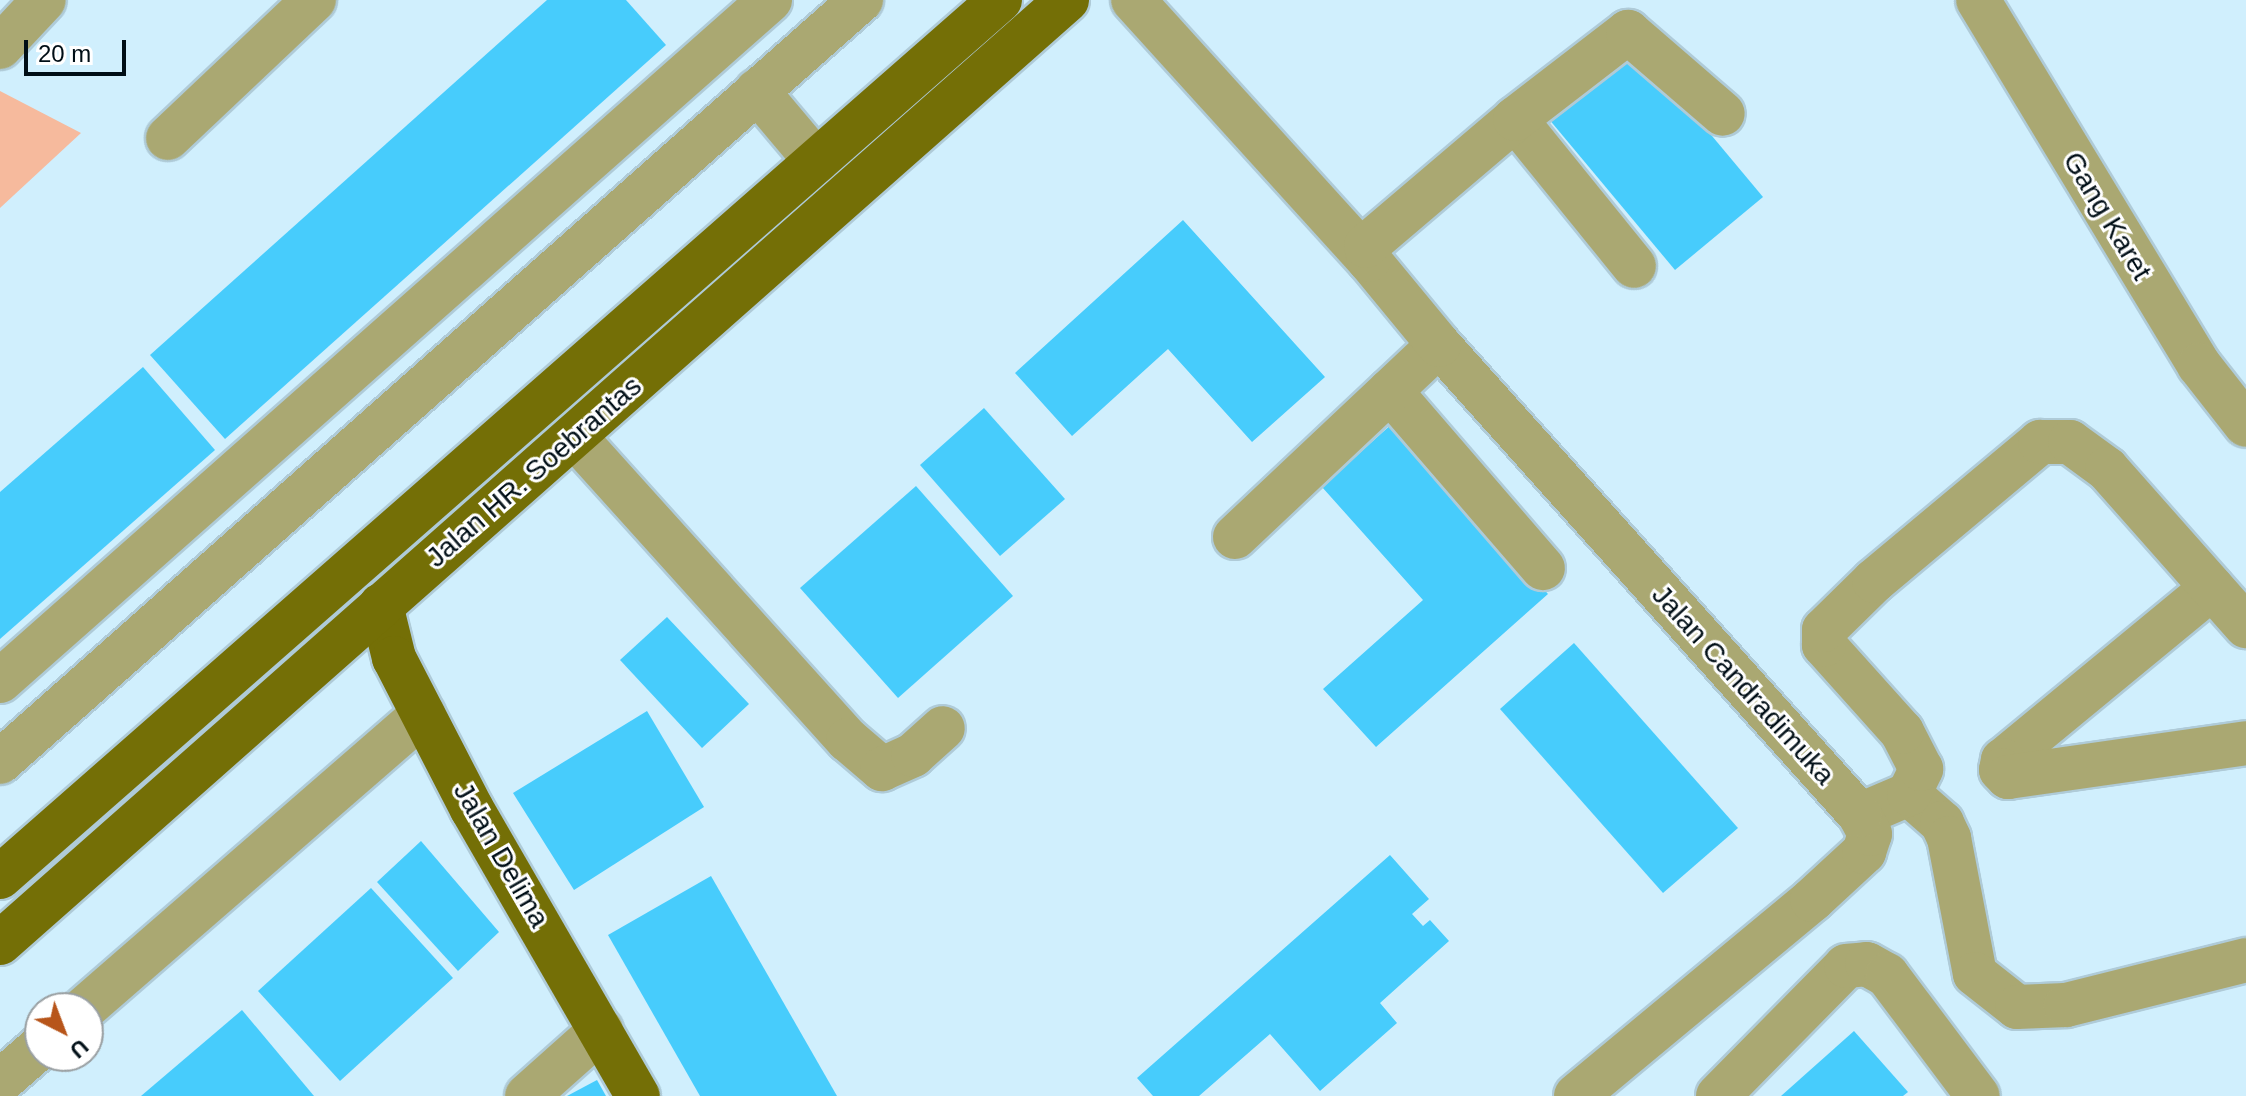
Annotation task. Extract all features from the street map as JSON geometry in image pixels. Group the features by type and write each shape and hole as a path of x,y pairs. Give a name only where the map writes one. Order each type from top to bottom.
{"main road":[{"name":"Jalan HR. Soebrantas","path":"0,877 1000,0"},
{"name":"Jalan HR. Soebrantas","path":"0,943 1067,0"},
{"name":"Jalan Delima","path":"381,605 394,658 472,809 638,1096"}],"street":[{"path":"0,47 44,0"},
{"path":"168,138 314,0"},
{"path":"0,681 770,0"},
{"path":"0,762 861,0"},
{"name":"Jalan Candradimuka","path":"1133,0 1370,248 1439,345 1860,815"},
{"name":"Gang Karet","path":"1978,0 2199,365 2246,425"},
{"path":"1370,248 1515,119 1628,32 1723,114"},
{"path":"726,38 816,161"},
{"path":"1515,119 1634,266"},
{"path":"461,274 495,325"},
{"path":"1235,537 1439,345"},
{"path":"1390,391 1543,568"},
{"path":"574,436 848,740 882,769 913,755 943,728"},
{"path":"1576,1096 1864,852 1870,834 1860,815 1909,794 1921,769 1914,750 1824,645 1824,630 1874,581 2040,442 2070,442 2107,469 2246,626"},
{"path":"2212,588 2003,760 2001,770 2008,777 2246,743"},
{"path":"103,992 423,714"},
{"path":"1909,794 1942,823 1949,838 1975,974 2017,1007 2066,1005 2246,960"},
{"path":"1718,1096 1846,966 1867,964 1887,975 1978,1096"},
{"path":"527,1096 601,1030"},
{"path":"0,1082 24,1061"}],"shaded area":[{"path":"0,91 81,133 0,208"}],"building":[{"path":"547,0 626,0 666,45 225,439 150,355"},
{"path":"1631,39 1763,197 1675,270 1543,112"},
{"path":"1183,220 1325,377 1252,442 1168,349 1072,436 1015,373"},
{"path":"143,367 215,450 0,639 0,492"},
{"path":"984,408 1065,499 1000,556 920,465"},
{"path":"1394,422 1548,594 1376,747 1323,689 1423,600 1322,487"},
{"path":"916,486 1013,596 898,698 800,588"},
{"path":"667,617 749,704 702,748 620,660"},
{"path":"1574,643 1738,828 1663,893 1500,709"},
{"path":"647,711 704,807 574,890 513,793"},
{"path":"421,841 499,932 458,971 377,882"},
{"path":"1390,855 1429,899 1412,914 1423,926 1430,920 1449,941 1380,1003 1397,1023 1320,1091 1270,1034 1199,1096 1153,1096 1137,1078"},
{"path":"711,876 837,1096 700,1096 608,935"},
{"path":"371,888 453,978 340,1081 258,991"},
{"path":"242,1010 314,1096 141,1096"},
{"path":"1854,1031 1908,1092 1903,1096 1781,1096"},
{"path":"597,1080 606,1096 567,1096"}]}
